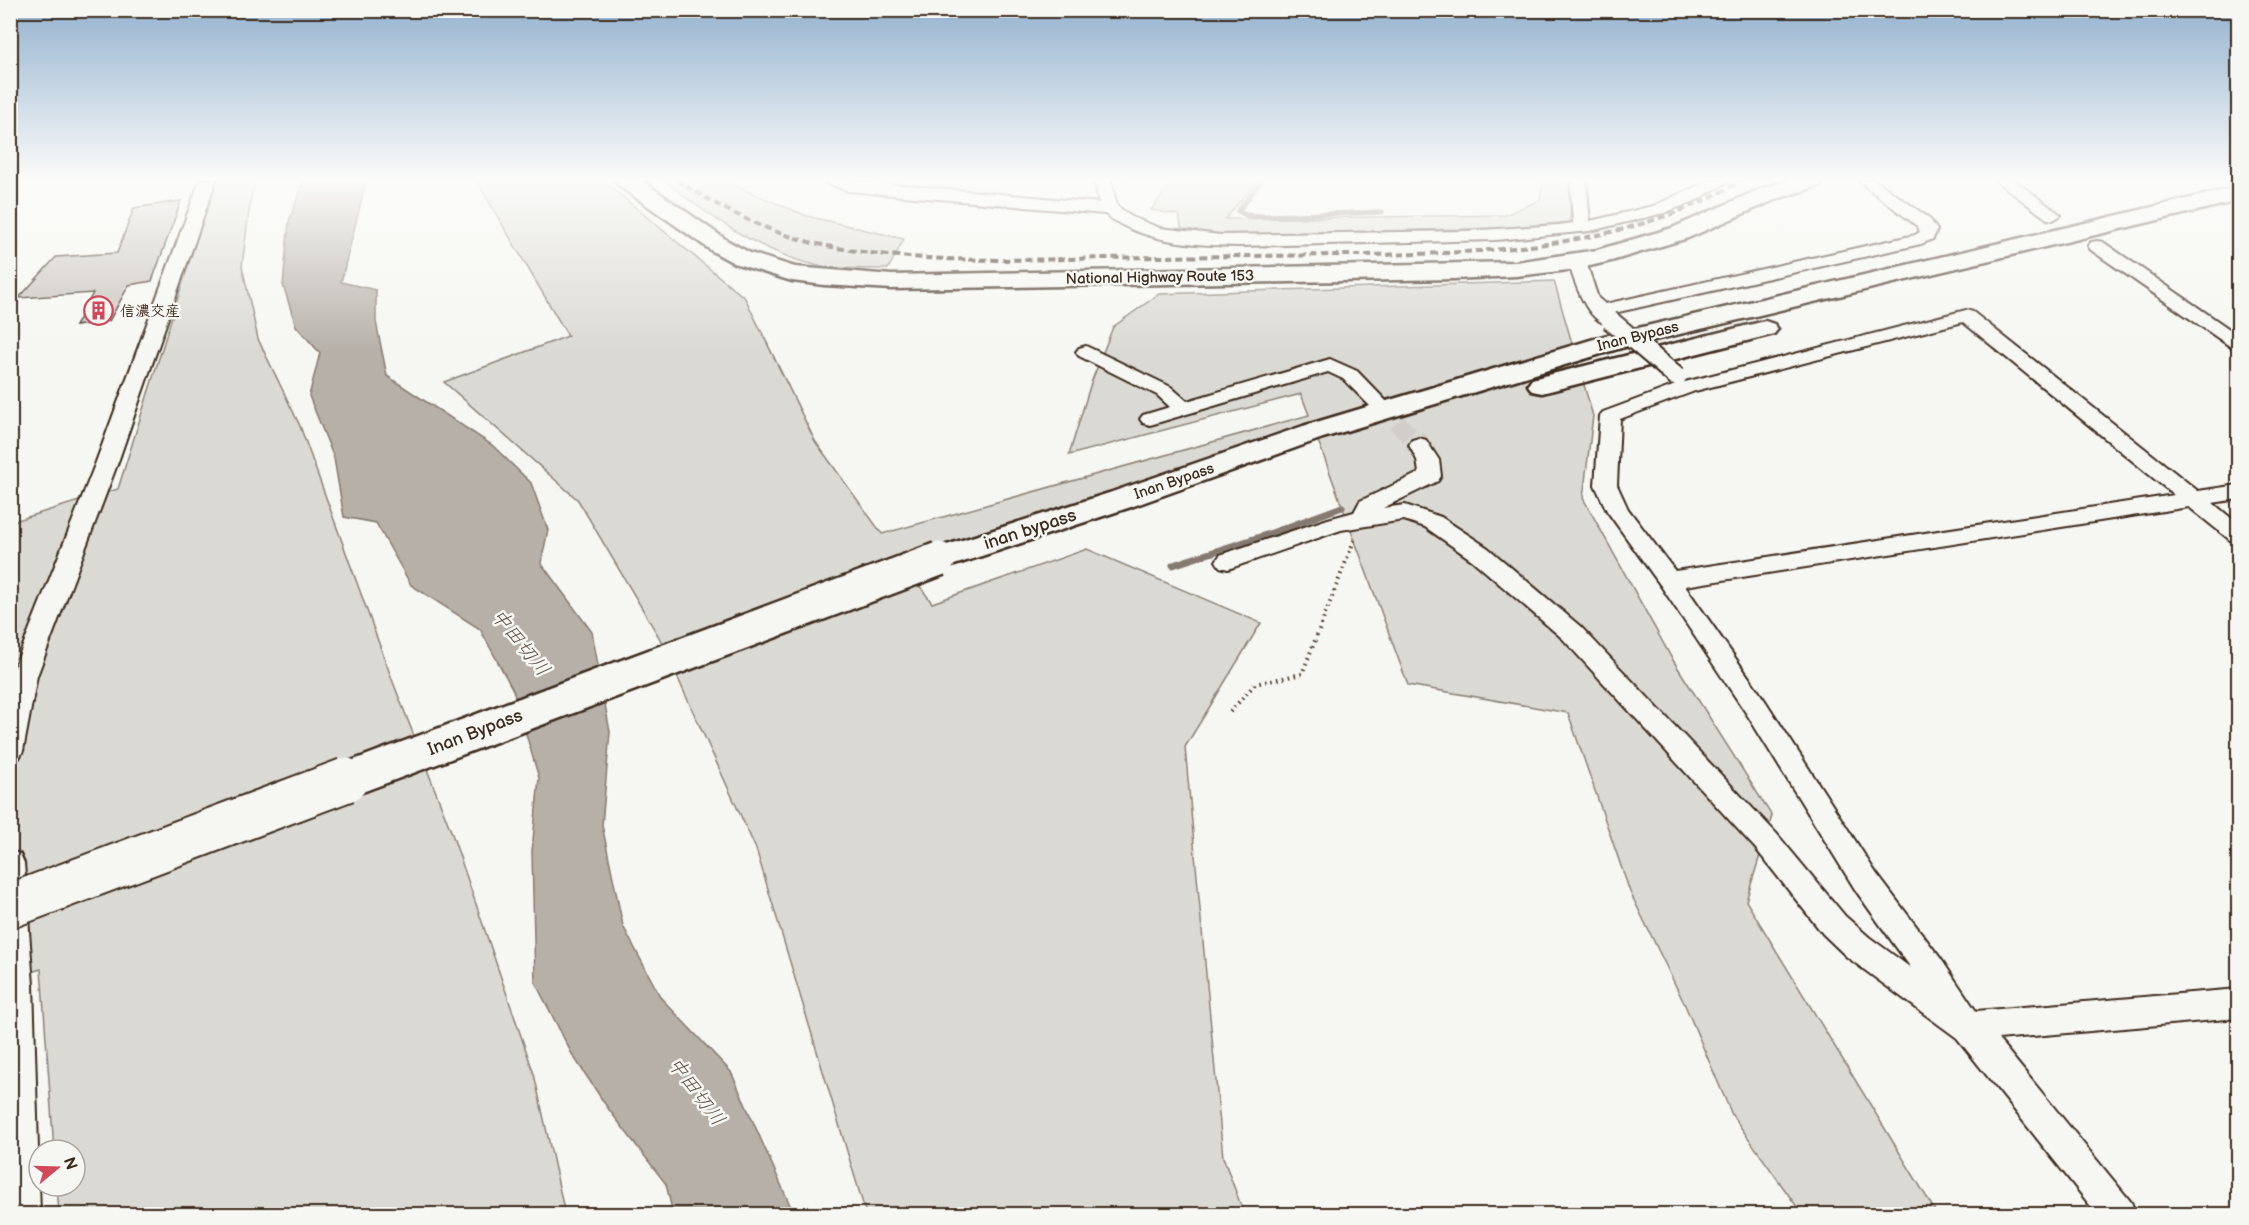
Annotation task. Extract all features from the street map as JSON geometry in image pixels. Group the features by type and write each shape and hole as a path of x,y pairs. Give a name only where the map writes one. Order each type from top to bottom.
{"highway":[{"name":"National Highway Route 153","path":"707,237 741,258 792,274 892,282 1516,269 1577,262 1665,237"},
{"name":"Inan Bypass","path":"1120,500 1313,432 1613,342 2056,237"},
{"name":"Inan Bypass","path":"1120,500 1497,396 2136,237"},
{"name":"inan bypass","path":"939,559 1120,500"},
{"name":"Inan Bypass","path":"10,906 939,559"}],"street":[{"path":"10,751 24,676 111,451 188,237"},
{"path":"1193,237 1211,240 1334,237"},
{"path":"1605,316 1925,237"},
{"path":"2097,246 2238,343"},
{"path":"1577,262 1590,300 1605,316 1682,382"},
{"path":"2119,1215 1968,1027 1930,969 1866,882 1757,709 1669,580 1618,511 1606,485 1610,416 1682,382 1966,316 2238,535"},
{"path":"1086,352 1164,391 1184,409"},
{"path":"1150,419 1330,365 1350,375 1378,403"},
{"path":"1362,518 1368,506 1430,476 1428,460 1419,445"},
{"path":"1669,580 2238,492"},
{"path":"1228,561 1336,524 1362,518 1405,512 1433,522 1480,554 1572,633 1766,841 1834,925 1858,947 1968,1027 2238,1003"},
{"path":"10,862 23,1215"}],"path":[{"path":"1230,712 1255,684 1302,674 1362,518"}],"shaded area":[{"path":"197,237 246,237 242,266 258,339 300,426 393,682 451,831 534,1074 565,1214 59,1214 58,1198 87,1198 87,1138 53,1138 41,969 11,978 11,522 118,489"},
{"path":"510,237 671,237 745,298 815,441 882,534 1309,415 1301,394 1069,455 1091,383 1113,327 1159,294 1554,281 1593,416 1583,498 1671,657 1772,816 1746,901 1937,1214 1802,1214 1732,1115 1685,1005 1630,892 1568,713 1408,685 1313,427 901,560 932,603 1087,549 1261,623 1185,747 1223,1157 1244,1214 866,1214 756,849 659,637 578,500 444,382 568,336"},
{"path":"746,237 904,239 888,269 823,267 795,259"}],"water":[{"name":"中田切川","path":"287,237 352,237 341,282 376,290 376,322 387,376 492,445 531,483 548,530 541,563 592,632 610,732 602,825 623,926 661,998 731,1072 794,1214 673,1214 666,1184 607,1107 572,1054 535,982 532,851 539,778 513,690 480,629 411,585 376,523 344,517 334,458 309,396 320,353 296,326 283,285"}],"building":[{"path":"123,237 168,237 152,281 129,285 109,321 75,326 93,293 19,298 56,257 117,253"}],"waterway":[{"path":"1173,565 1269,534 1342,507"}],"tunnel":[{"path":"1378,403 1416,442"},
{"path":"1416,442 1419,445"}],"railway":[{"path":"794,237 832,247 872,253 996,260 1433,253 1487,250 1583,237"}],"place":[{"name":"信濃交産","path":"99,311"}]}
